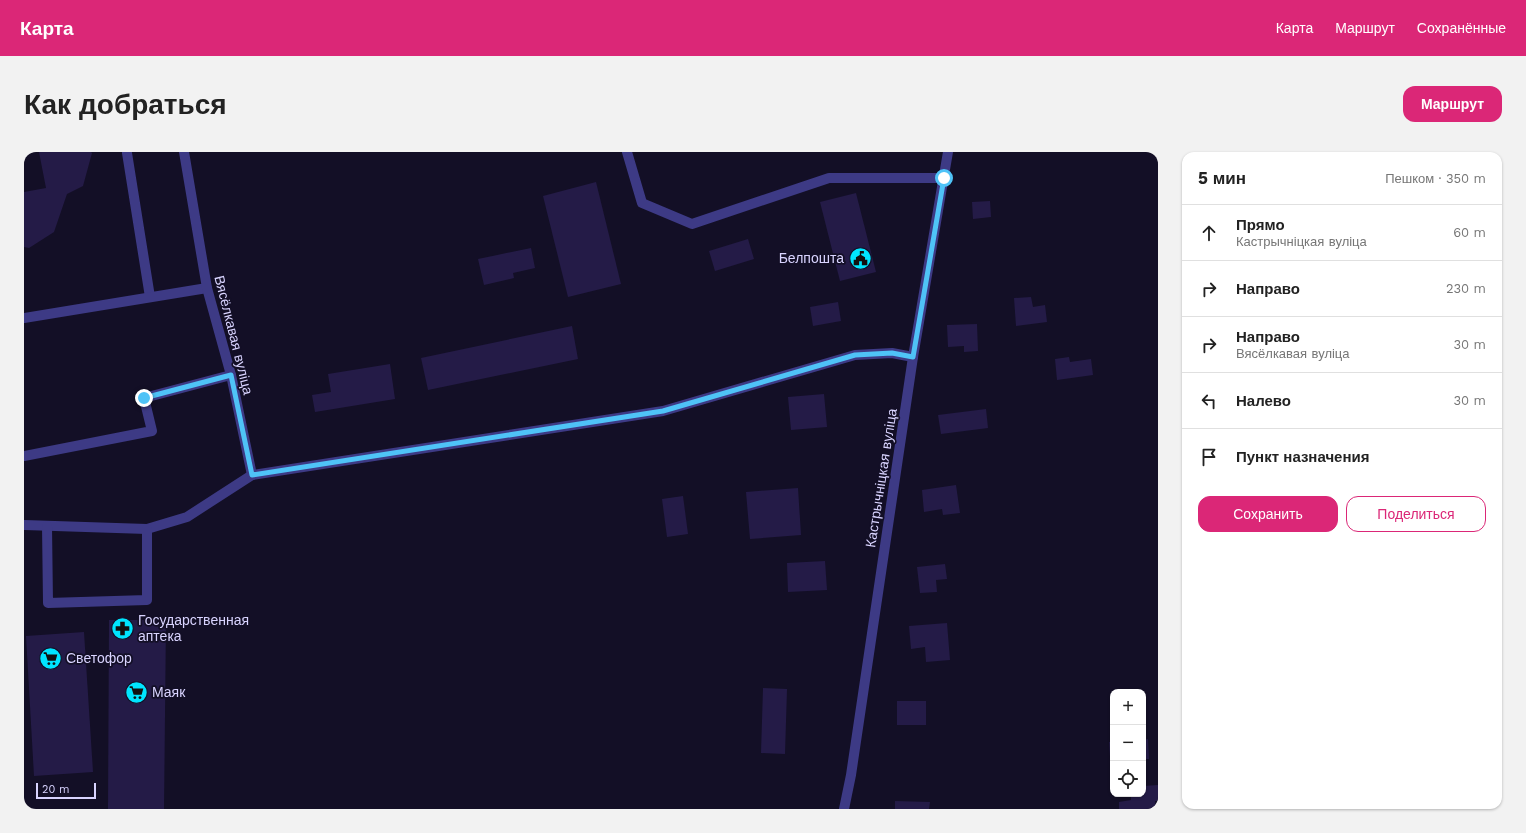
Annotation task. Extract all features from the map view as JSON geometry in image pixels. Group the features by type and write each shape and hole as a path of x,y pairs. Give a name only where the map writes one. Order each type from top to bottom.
{"street":[{"name":"Вясёлкавая вуліца","path":"184,152 207,288 231,375 252,475"},
{"path":"627,152 642,203 692,224 829,178 944,178"},
{"name":"Кастрычніцкая вуліца","path":"844,809 851,775 913,357 948,152"},
{"path":"127,153 150,297"},
{"path":"24,318 207,288"},
{"path":"24,525 147,529 187,517 252,475 663,411 855,355 892,353 913,357"},
{"path":"24,456 152,431 144,398 231,375"},
{"path":"47,526 48,603 147,600 147,529"}],"building":[{"path":"39,152 92,153 83,186 67,194 54,232 29,248 24,247 24,192 46,188"},
{"path":"596,182 621,284 568,297 543,196"},
{"path":"856,193 876,272 840,281 820,202"},
{"path":"990,201 991,217 973,219 972,202"},
{"path":"748,239 754,259 715,271 709,251"},
{"path":"531,248 535,268 513,273 514,278 484,285 478,259"},
{"path":"1031,297 1033,307 1045,305 1047,322 1016,326 1014,298"},
{"path":"838,302 841,321 813,326 810,307"},
{"path":"977,324 978,351 964,352 964,346 948,347 947,325"},
{"path":"572,326 578,359 428,390 421,358"},
{"path":"1069,357 1070,362 1091,359 1093,375 1057,380 1055,359"},
{"path":"390,364 395,399 315,412 312,395 331,392 328,374"},
{"path":"824,394 827,427 791,430 788,397"},
{"path":"986,409 988,428 941,434 938,415"},
{"path":"956,485 960,513 943,515 942,509 924,512 922,490"},
{"path":"798,488 801,535 750,539 746,492"},
{"path":"683,496 688,534 667,537 662,499"},
{"path":"825,561 827,590 788,592 787,563"},
{"path":"945,564 947,579 936,580 937,592 920,593 917,567"},
{"path":"109,620 166,620 164,809 108,809"},
{"path":"947,623 950,660 926,662 925,647 911,649 909,626"},
{"path":"84,632 93,772 34,776 26,636"},
{"path":"763,688 787,689 785,754 761,753"},
{"path":"897,701 926,701 926,725 897,725"},
{"path":"1146,739 1148,739 1149,759 1146,759"},
{"path":"1158,785 1158,801 1155,801 1156,809 1119,809 1119,802 1131,800 1131,797 1146,797 1146,786"},
{"path":"895,801 930,802 929,809 895,809"}],"place":[{"name":"Белпошта","path":"860,258"},
{"name":"Государственная аптека","path":"123,628"},
{"name":"Светофор","path":"51,658"},
{"name":"Маяк","path":"137,692"}],"route":[{"path":"144,398 231,375 252,475 663,411 855,355 892,353 913,357 944,178"}]}
